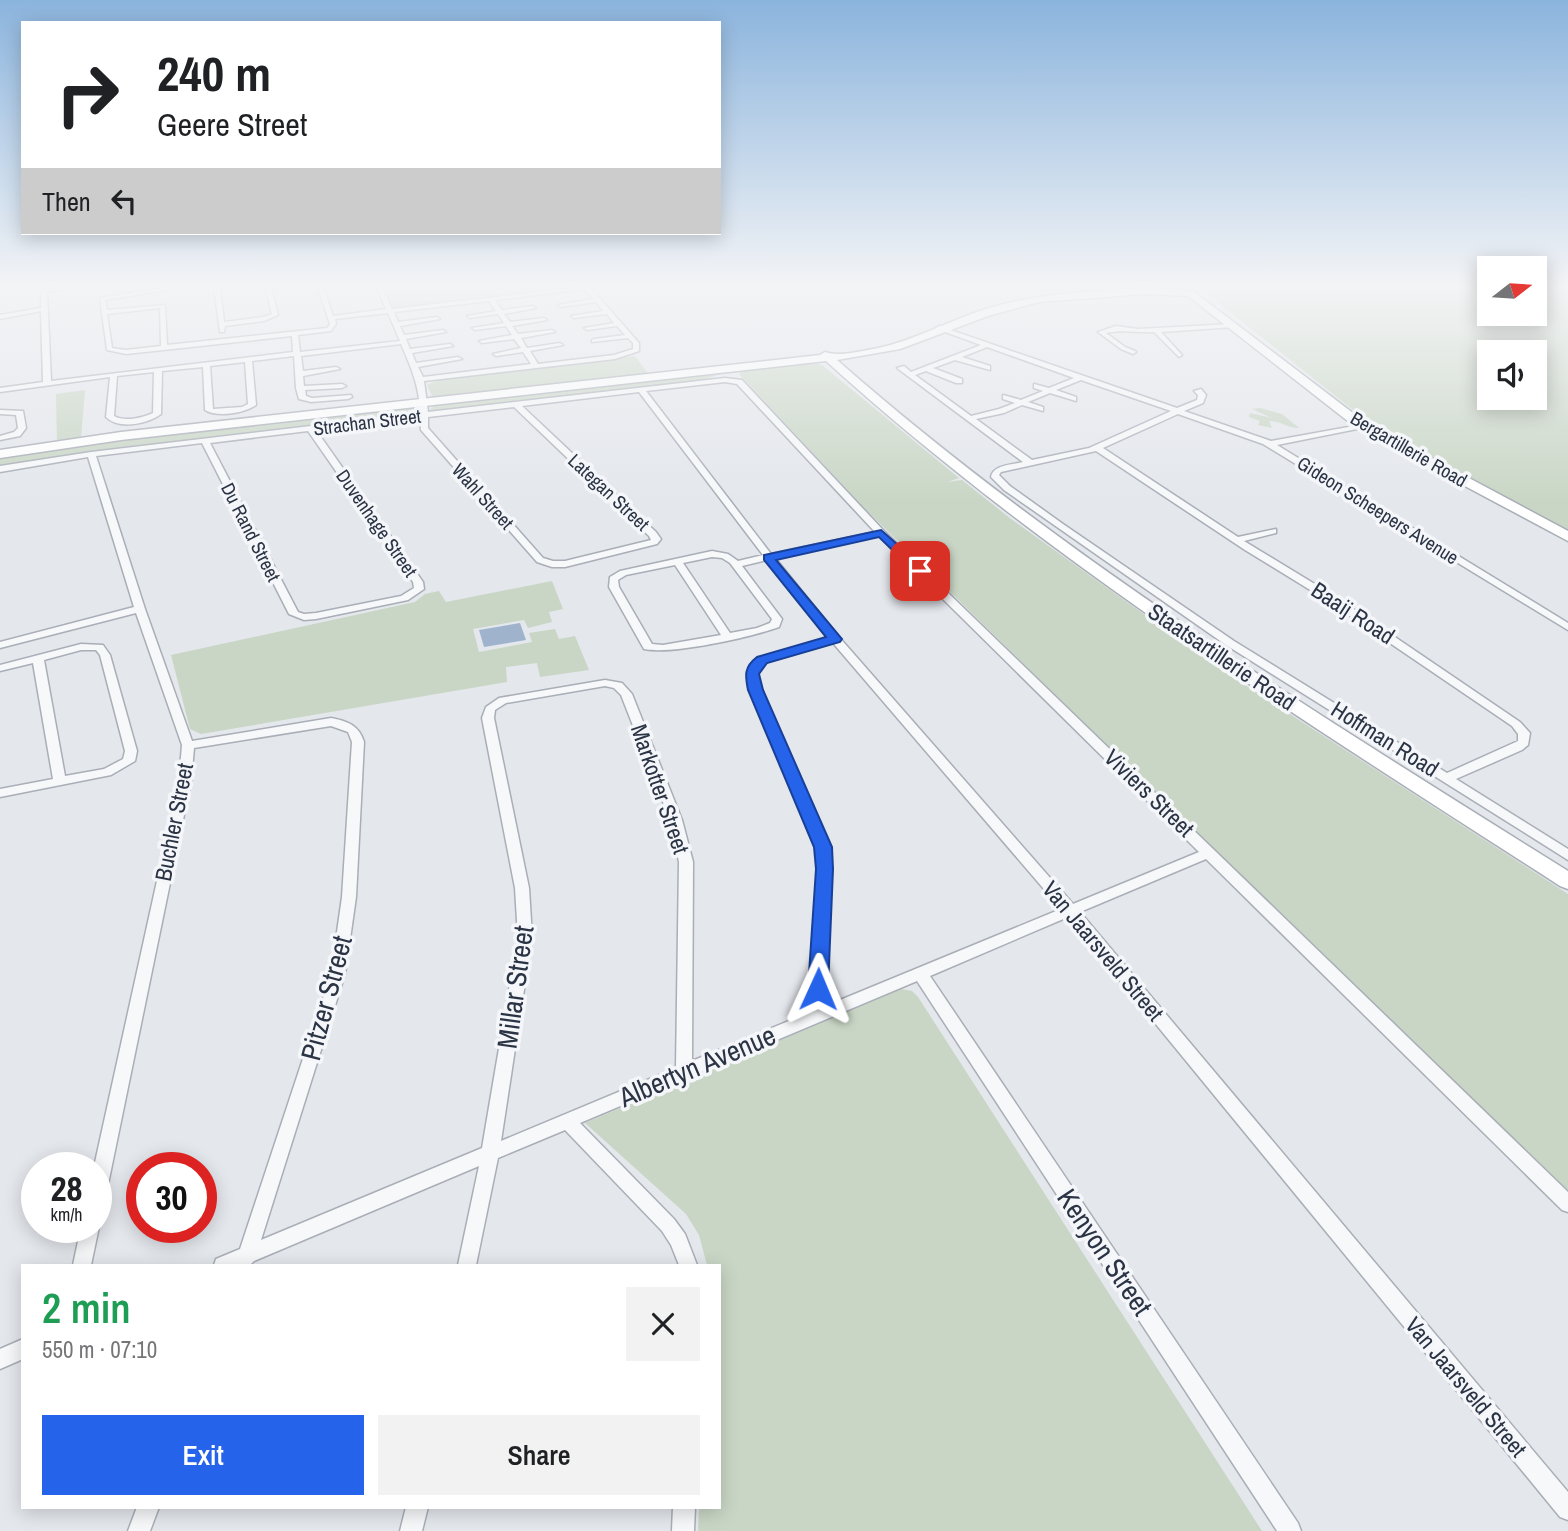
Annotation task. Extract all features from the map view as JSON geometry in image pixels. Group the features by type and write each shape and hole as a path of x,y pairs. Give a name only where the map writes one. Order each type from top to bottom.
{"street":[{"path":"46,357 47,383"},
{"path":"0,390 114,374 274,357"},
{"path":"298,357 302,397 307,400 348,397"},
{"path":"412,357 420,379 424,408"},
{"path":"531,357 536,366"},
{"path":"420,379 609,357"},
{"name":"Strachan Street","path":"0,454 92,439 424,408 819,357"},
{"name":"Staatsartillerie Road","path":"824,357 1012,511 1323,725 1568,881"},
{"path":"912,374 953,357"},
{"path":"955,357 987,368"},
{"name":"Gideon Scheepers Avenue","path":"1024,357 1270,444 1568,627"},
{"name":"Bergartillerie Road","path":"1273,357 1362,426 1568,537"},
{"path":"415,365 458,359"},
{"path":"206,365 208,408 221,412 252,405 248,360"},
{"path":"901,368 1030,463"},
{"path":"925,368 959,381"},
{"path":"114,374 110,417 115,421 144,419 157,414 158,369"},
{"path":"299,374 336,369"},
{"path":"971,418 993,414 1083,377"},
{"name":"Strachan Street","path":"0,469 91,454 311,429 424,408 516,405 734,381"},
{"name":"Viviers Street","path":"734,381 740,383 881,533 1568,1204"},
{"path":"300,388 342,386"},
{"path":"1037,386 1073,399"},
{"name":"Van Jaarsveld Street","path":"642,390 768,558 835,639 1069,909 1568,1509"},
{"path":"996,477 994,475 998,470 1098,448 1202,400 1198,391"},
{"path":"1006,397 1040,410"},
{"name":"Lategan Street","path":"516,405 655,536 654,542 646,546 558,565"},
{"name":"Wahl Street","path":"424,408 422,424 427,433 540,559 558,565"},
{"path":"0,412 20,413 22,428 17,434 0,439"},
{"path":"1270,444 1362,426"},
{"name":"Duvenhage Street","path":"304,617 404,598 416,593 420,586 311,429"},
{"name":"Du Rand Street","path":"205,441 291,611 304,617"},
{"name":"Baaij Road","path":"1098,448 1236,540 1332,599 1482,701 1524,733 1524,742 1518,747 1447,778"},
{"name":"Buchler Street","path":"91,454 140,609 188,745 185,781 106,1152"},
{"name":"Hoffman Road","path":"996,477 1060,526 1230,643 1568,855"},
{"path":"1236,540 1273,531"},
{"path":"736,564 881,533"},
{"path":"718,554 736,564 777,622 769,629 651,648 644,643 612,579 624,573 677,561 718,554"},
{"path":"677,561 728,637"},
{"path":"0,645 140,609"},
{"path":"821,1012 817,976 825,869 823,847 756,690 752,674 755,665 762,660 835,639"},
{"path":"0,668 81,647 95,646 102,649 131,751 128,761 115,769 0,793"},
{"path":"38,658 61,781"},
{"name":"Markotter Street","path":"490,709 512,697 595,683 612,683 626,695 676,820 686,862 684,1072"},
{"name":"Millar Street","path":"467,1264 490,1153 525,937 525,912 488,718 490,709"},
{"name":"Pitzer Street","path":"188,745 319,723 348,726 357,735 358,742 345,938 335,984 246,1260"},
{"name":"Albertyn Avenue","path":"228,1264 246,1260 821,1012 1210,852"},
{"name":"Kenyon Street","path":"920,972 1290,1531"},
{"path":"567,1121 668,1225 679,1240 688,1264"},
{"path":"82,1264 87,1243"},
{"path":"0,1359 21,1350"},
{"path":"139,1531 147,1509"},
{"path":"411,1531 416,1509"},
{"path":"683,1531 684,1509"}],"green space":[{"path":"623,357 636,357 649,375 433,398 427,385 439,380"},
{"path":"1287,357 1477,357 1477,410 1547,410 1547,357 1568,357 1568,530 1377,429"},
{"path":"806,362 822,365 959,478 947,482 962,480 1011,519 1220,669 1568,894 1568,1195 868,512 739,374 744,369"},
{"path":"729,371 697,382 435,412 430,409 438,404"},
{"path":"85,390 81,438 57,442 56,394"},
{"path":"418,408 418,413 0,467 0,458 101,442"},
{"path":"1260,408 1282,414 1299,428 1273,421 1269,421 1272,428 1258,425 1260,421 1249,417 1250,413 1272,418 1252,409"},
{"path":"552,581 563,609 549,612 552,622 528,628 524,620 473,629 479,652 532,642 529,633 555,629 559,639 575,636 589,670 540,677 537,663 506,667 507,682 201,734 190,729 171,655 415,602 425,594 439,591 446,602"},
{"path":"901,989 912,991 1262,1531 698,1531 699,1509 721,1509 721,1264 707,1264 699,1235 686,1214 585,1123"}],"water":[{"path":"520,623 526,640 484,647 479,630"}],"route":[{"path":"818,989 825,869 823,847 756,690 752,669 768,657 835,639 768,558 881,533 920,571"}]}
